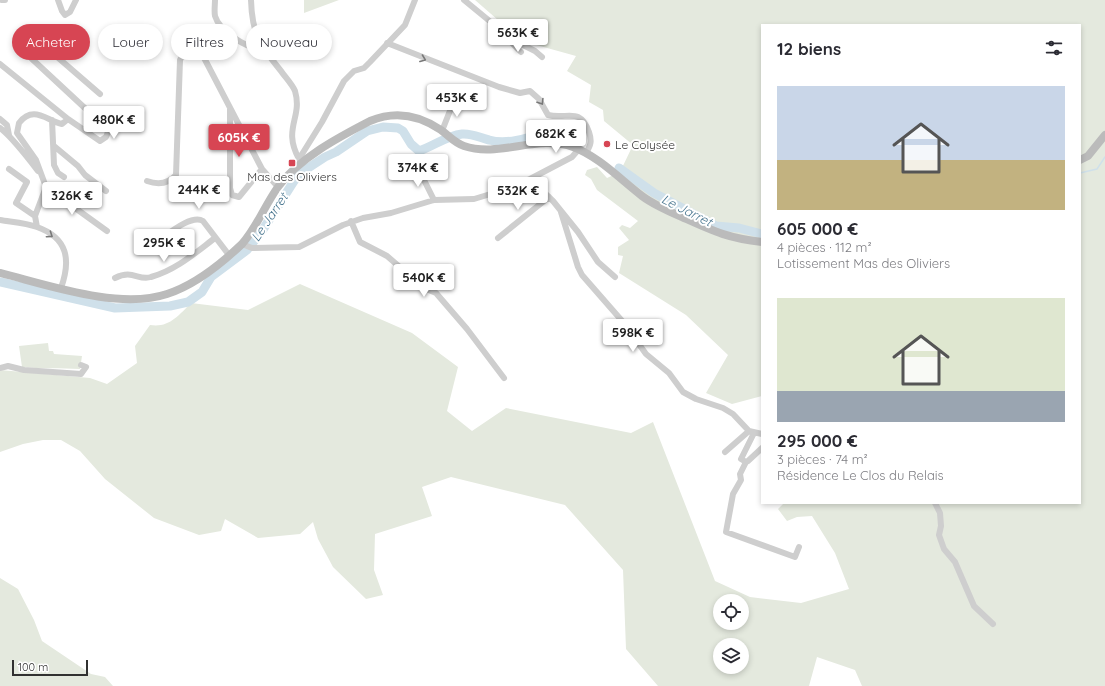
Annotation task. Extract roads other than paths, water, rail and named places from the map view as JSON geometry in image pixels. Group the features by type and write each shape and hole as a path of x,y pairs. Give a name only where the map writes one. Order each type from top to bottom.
{"main road":[{"path":"0,273 113,299 150,298 183,288 229,255 247,246 250,235 278,187 300,161 363,125 380,117 399,114 416,117 464,146 481,148 553,144 570,146 583,151 642,196 667,210 724,236 761,242"},
{"path":"1081,160 1088,156 1105,135"}],"street":[{"path":"58,0 62,11 66,15 70,12 76,0"},
{"path":"215,0 215,15 218,23 246,45"},
{"path":"251,0 253,24"},
{"path":"300,161 344,81 354,71 364,68 405,25 415,0"},
{"path":"464,0 521,52"},
{"path":"0,64 17,76 68,119 100,141 106,137 108,132 102,124 17,45 15,42 16,38 19,34 21,34 41,43 100,94"},
{"path":"504,35 535,51 542,57"},
{"path":"247,246 299,247 351,221 392,213 434,200 474,198 507,189 530,180 583,151 591,145 589,132 582,119 576,116 548,115 539,99 530,91 520,93 499,87 404,52 387,43"},
{"path":"147,181 154,183 167,182 173,179 178,171 180,60 185,51 194,49 201,52 262,169 278,187"},
{"path":"272,60 295,91 296,115 291,134 292,147 300,161"},
{"path":"444,133 453,103 457,100 470,102"},
{"path":"230,106 230,188 232,194 239,197 262,169"},
{"path":"68,119 62,124 38,114 33,114 22,119 17,130 19,136 36,160 46,187 107,231"},
{"path":"0,119 7,125 9,135"},
{"path":"52,120 54,165 58,173 64,177"},
{"path":"0,128 9,135 41,176"},
{"path":"54,146 78,166 85,175 106,191"},
{"path":"9,168 28,182 16,203 35,216"},
{"path":"418,168 434,200"},
{"path":"530,180 549,197 578,232 598,262 615,277"},
{"path":"37,227 35,216 46,187"},
{"path":"498,238 549,197"},
{"path":"561,212 578,267 582,275 623,322 646,354 669,373 683,392 690,397 730,412 751,432 761,434"},
{"path":"19,223 35,216"},
{"path":"156,242 189,220 196,219 203,221 229,255"},
{"path":"0,220 37,227 53,235 66,256 66,272 61,288"},
{"path":"351,221 360,242 387,256 424,288 436,293 467,329 504,378"},
{"path":"115,278 124,273 149,278 174,268 215,238"},
{"path":"0,368 8,366 24,370 81,374 86,367 81,365"},
{"path":"725,452 751,432"},
{"path":"746,462 740,457 751,432"},
{"path":"761,449 746,462 740,474 741,480 733,494 726,532 795,557 799,547"},
{"path":"936,504 940,513 941,526 939,535 944,549 955,562 974,606 993,624"}],"waterway":[{"name":"Le Jarret","path":"0,282 115,308 170,306 188,302 202,292 211,277 247,250 262,231 294,181 302,172 325,157 336,152 367,131 383,127 398,128 403,131 411,144 419,151 456,135 462,134 473,135 497,142 505,142 521,140 552,130"},
{"name":"Le Jarret","path":"1081,173 1097,169 1105,157"},
{"name":"Le Jarret","path":"619,168 654,193 716,226 739,228 761,234"}],"place":[{"name":"Le Colysée","path":"607,144"},
{"name":"Mas des Oliviers","path":"292,163"}]}
